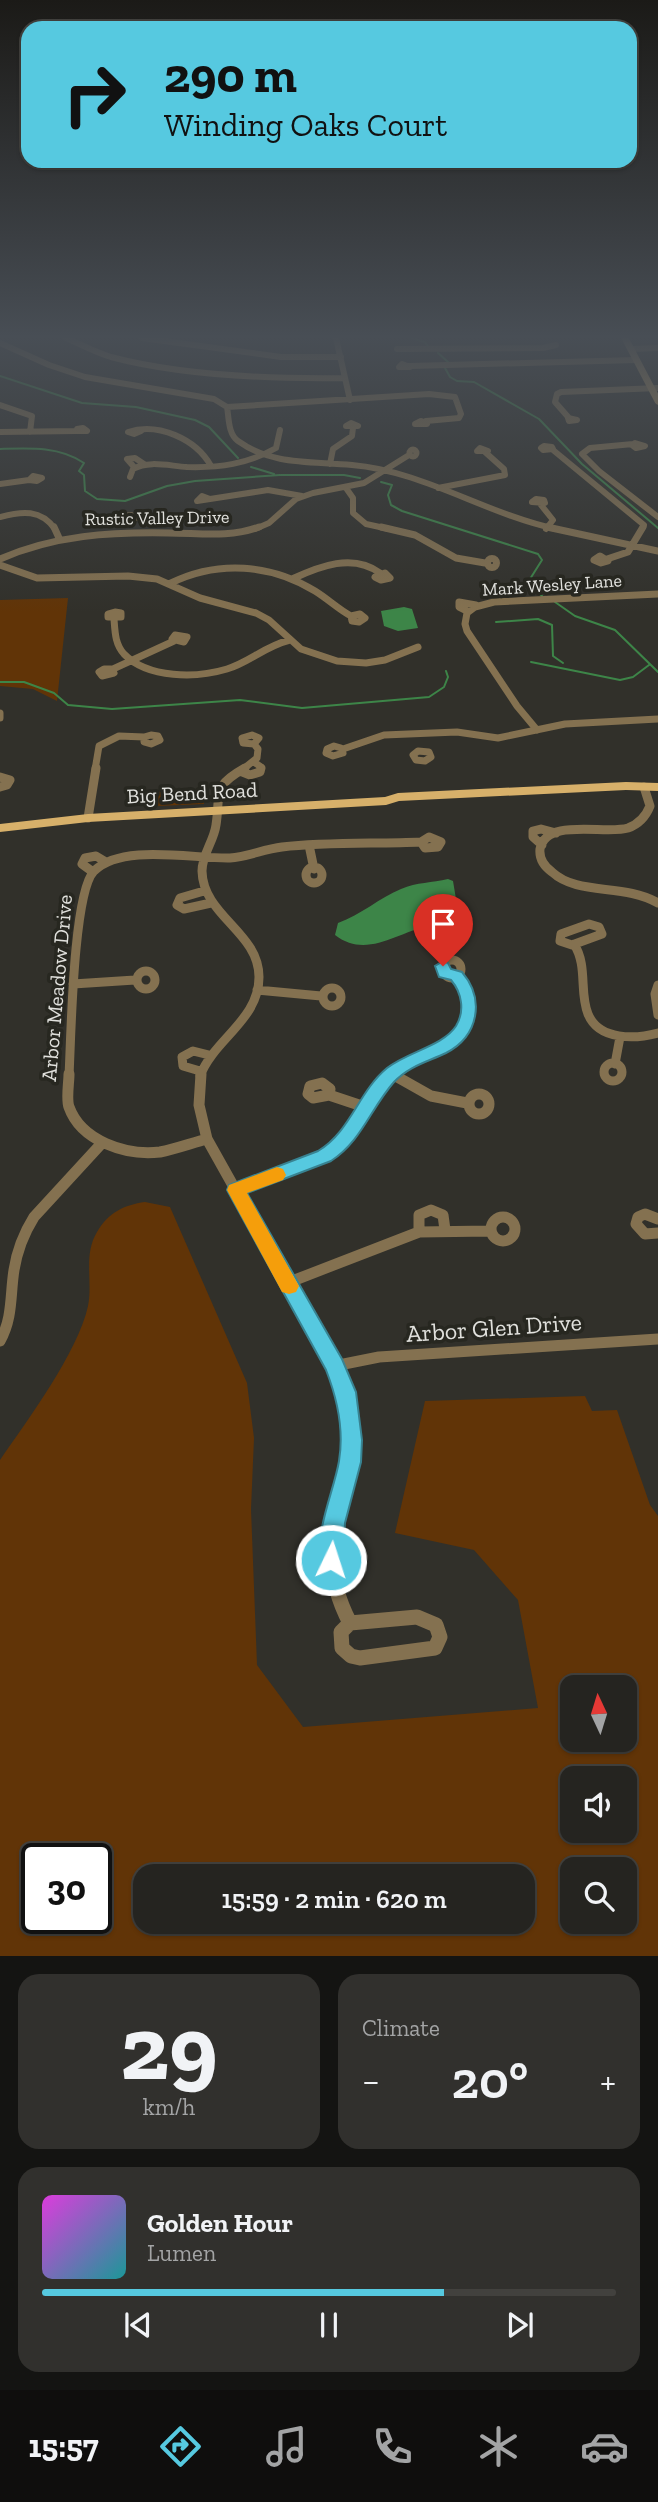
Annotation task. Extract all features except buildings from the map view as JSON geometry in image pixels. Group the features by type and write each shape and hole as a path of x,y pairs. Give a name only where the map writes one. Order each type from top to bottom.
{"main road":[{"name":"Big Bend Road","path":"0,828 88,818 386,800 400,803 631,792 658,786"}],"street":[{"path":"231,429 236,440 264,455 288,461 385,470 546,529 658,551"},
{"path":"330,464 332,449 352,436 353,429"},
{"path":"134,467 145,464 242,464 276,448 280,430"},
{"path":"0,432 76,431"},
{"path":"141,431 179,435 207,459 211,466"},
{"path":"633,444 590,448 582,454 599,471 658,517"},
{"path":"553,450 642,523 644,528 625,554 607,559"},
{"path":"438,488 505,475 504,469 485,452"},
{"path":"210,499 271,490 302,496 346,488 371,481 396,460 409,455"},
{"path":"134,467 127,459 135,458 145,464"},
{"path":"131,477 134,467"},
{"path":"0,484 29,480"},
{"path":"346,488 353,498 353,513 362,522 415,535 456,558 485,563"},
{"name":"Rustic Valley Drive","path":"0,559 31,544 59,538 127,532 226,534 246,531 273,521 302,496"},
{"path":"541,505 552,520 546,529"},
{"path":"0,517 22,513 43,516 53,523 59,538"},
{"path":"127,532 130,520"},
{"path":"292,579 320,566 342,564 367,565 380,573"},
{"path":"0,565 37,578 135,576 171,583 200,598 256,613 269,620 314,656 354,663 385,660 418,647"},
{"path":"171,583 195,571 262,571 292,579 317,592 351,616"},
{"name":"Mark Wesley Lane","path":"537,730 517,706 467,631 464,620 467,611 476,605 658,594"},
{"path":"114,619 115,644 131,661 161,672 204,673 232,667 264,648 290,639"},
{"path":"113,669 174,641"},
{"path":"342,750 378,735 457,732 498,738 565,724 658,719"},
{"path":"417,733 421,750"},
{"path":"88,818 99,746 119,736 144,737"},
{"path":"254,744 259,753 254,762 221,785 215,797 216,827 202,858 204,891 211,903 256,953 260,964 257,990 252,1009 209,1055 200,1071 197,1106 207,1139 334,1366 345,1392 352,1440 350,1462 334,1523 332,1583 337,1601 351,1623"},
{"path":"0,776 7,777 10,782 0,787"},
{"path":"542,845 533,837 533,831 541,829 556,833 582,828 617,830 635,825 645,817 650,806 644,787"},
{"path":"556,833 542,845 539,853 542,862 557,878 579,886 625,889 658,903"},
{"name":"Arbor Meadow Drive","path":"102,1143 81,1127 68,1106 73,984 84,889 93,872 106,862 143,855 232,858 269,848 421,842"},
{"path":"309,845 314,869"},
{"path":"93,872 82,864 85,858 96,856 106,862"},
{"path":"204,891 180,898 176,904 184,909 211,903"},
{"path":"574,944 581,955 587,1014 600,1028 620,1037 639,1038 658,1033"},
{"path":"236,1190 336,1149 347,1139 365,1107 391,1074 414,1058 442,1048 460,1033 469,1016 469,999 456,976"},
{"path":"73,984 135,980"},
{"path":"658,985 655,994 658,1015"},
{"path":"257,990 321,996"},
{"path":"615,1064 620,1037"},
{"path":"200,1071 183,1066 182,1057 193,1051 209,1055"},
{"path":"391,1074 431,1096 467,1103"},
{"path":"329,1095 365,1107"},
{"path":"0,1341 11,1317 16,1259 26,1229 102,1143 118,1148 158,1152 207,1139"},
{"path":"419,1232 419,1215 431,1210 443,1215 445,1230"},
{"path":"658,1219 645,1214 638,1217 636,1224 639,1230 646,1234 658,1233"},
{"path":"287,1283 419,1232 490,1231"},
{"name":"Arbor Glen Drive","path":"334,1366 379,1357 658,1339"},
{"path":"417,1616 426,1618 436,1625 439,1643 428,1651 351,1656 342,1648 340,1642 344,1627 351,1623 417,1616"}],"shaded area":[{"path":"68,598 57,701 33,689 0,686 0,600"},
{"path":"404,607 412,609 418,628 398,631 384,626 381,611"},
{"path":"203,789 204,804 157,806 157,791"},
{"path":"448,879 453,881 460,923 428,926 370,945 347,942 335,935 338,923 401,889"},
{"path":"145,1202 170,1207 247,1383 254,1438 251,1509 257,1665 303,1727 538,1708 518,1600 474,1550 395,1533 425,1401 585,1396 592,1411 617,1410 650,1505 658,1516 658,1956 0,1956 0,1460 50,1386 74,1344 88,1306 89,1259 93,1241 102,1225 124,1208"}],"waterway":[{"path":"211,429 238,458"},
{"path":"549,429 582,464 658,528"},
{"path":"0,449 44,449 74,457 84,463 79,471 84,475 85,491 97,499 125,501 167,486 195,481 280,475"},
{"path":"251,467 274,474"},
{"path":"281,475 344,475 360,478"},
{"path":"381,482 392,485 388,495 391,505 402,511 538,554 542,560 530,579 532,587 542,596"},
{"path":"555,602 575,616 615,630 658,672"},
{"path":"496,622 538,619 552,625 553,656 563,663"},
{"path":"531,662 620,680 633,677 649,665"},
{"path":"0,682 24,682 54,693 68,705 112,709 240,700 302,708 429,697 444,687 448,677 446,671"}],"slow traffic":[{"path":"277,1175 236,1190 289,1286"}],"route":[{"path":"331,1560 334,1523 350,1462 352,1440 351,1417 345,1392 334,1366 236,1190 336,1149 347,1139 375,1092 391,1074 414,1058 442,1048 460,1033 469,1016 469,999 462,983 456,976 444,973 443,966"}]}
